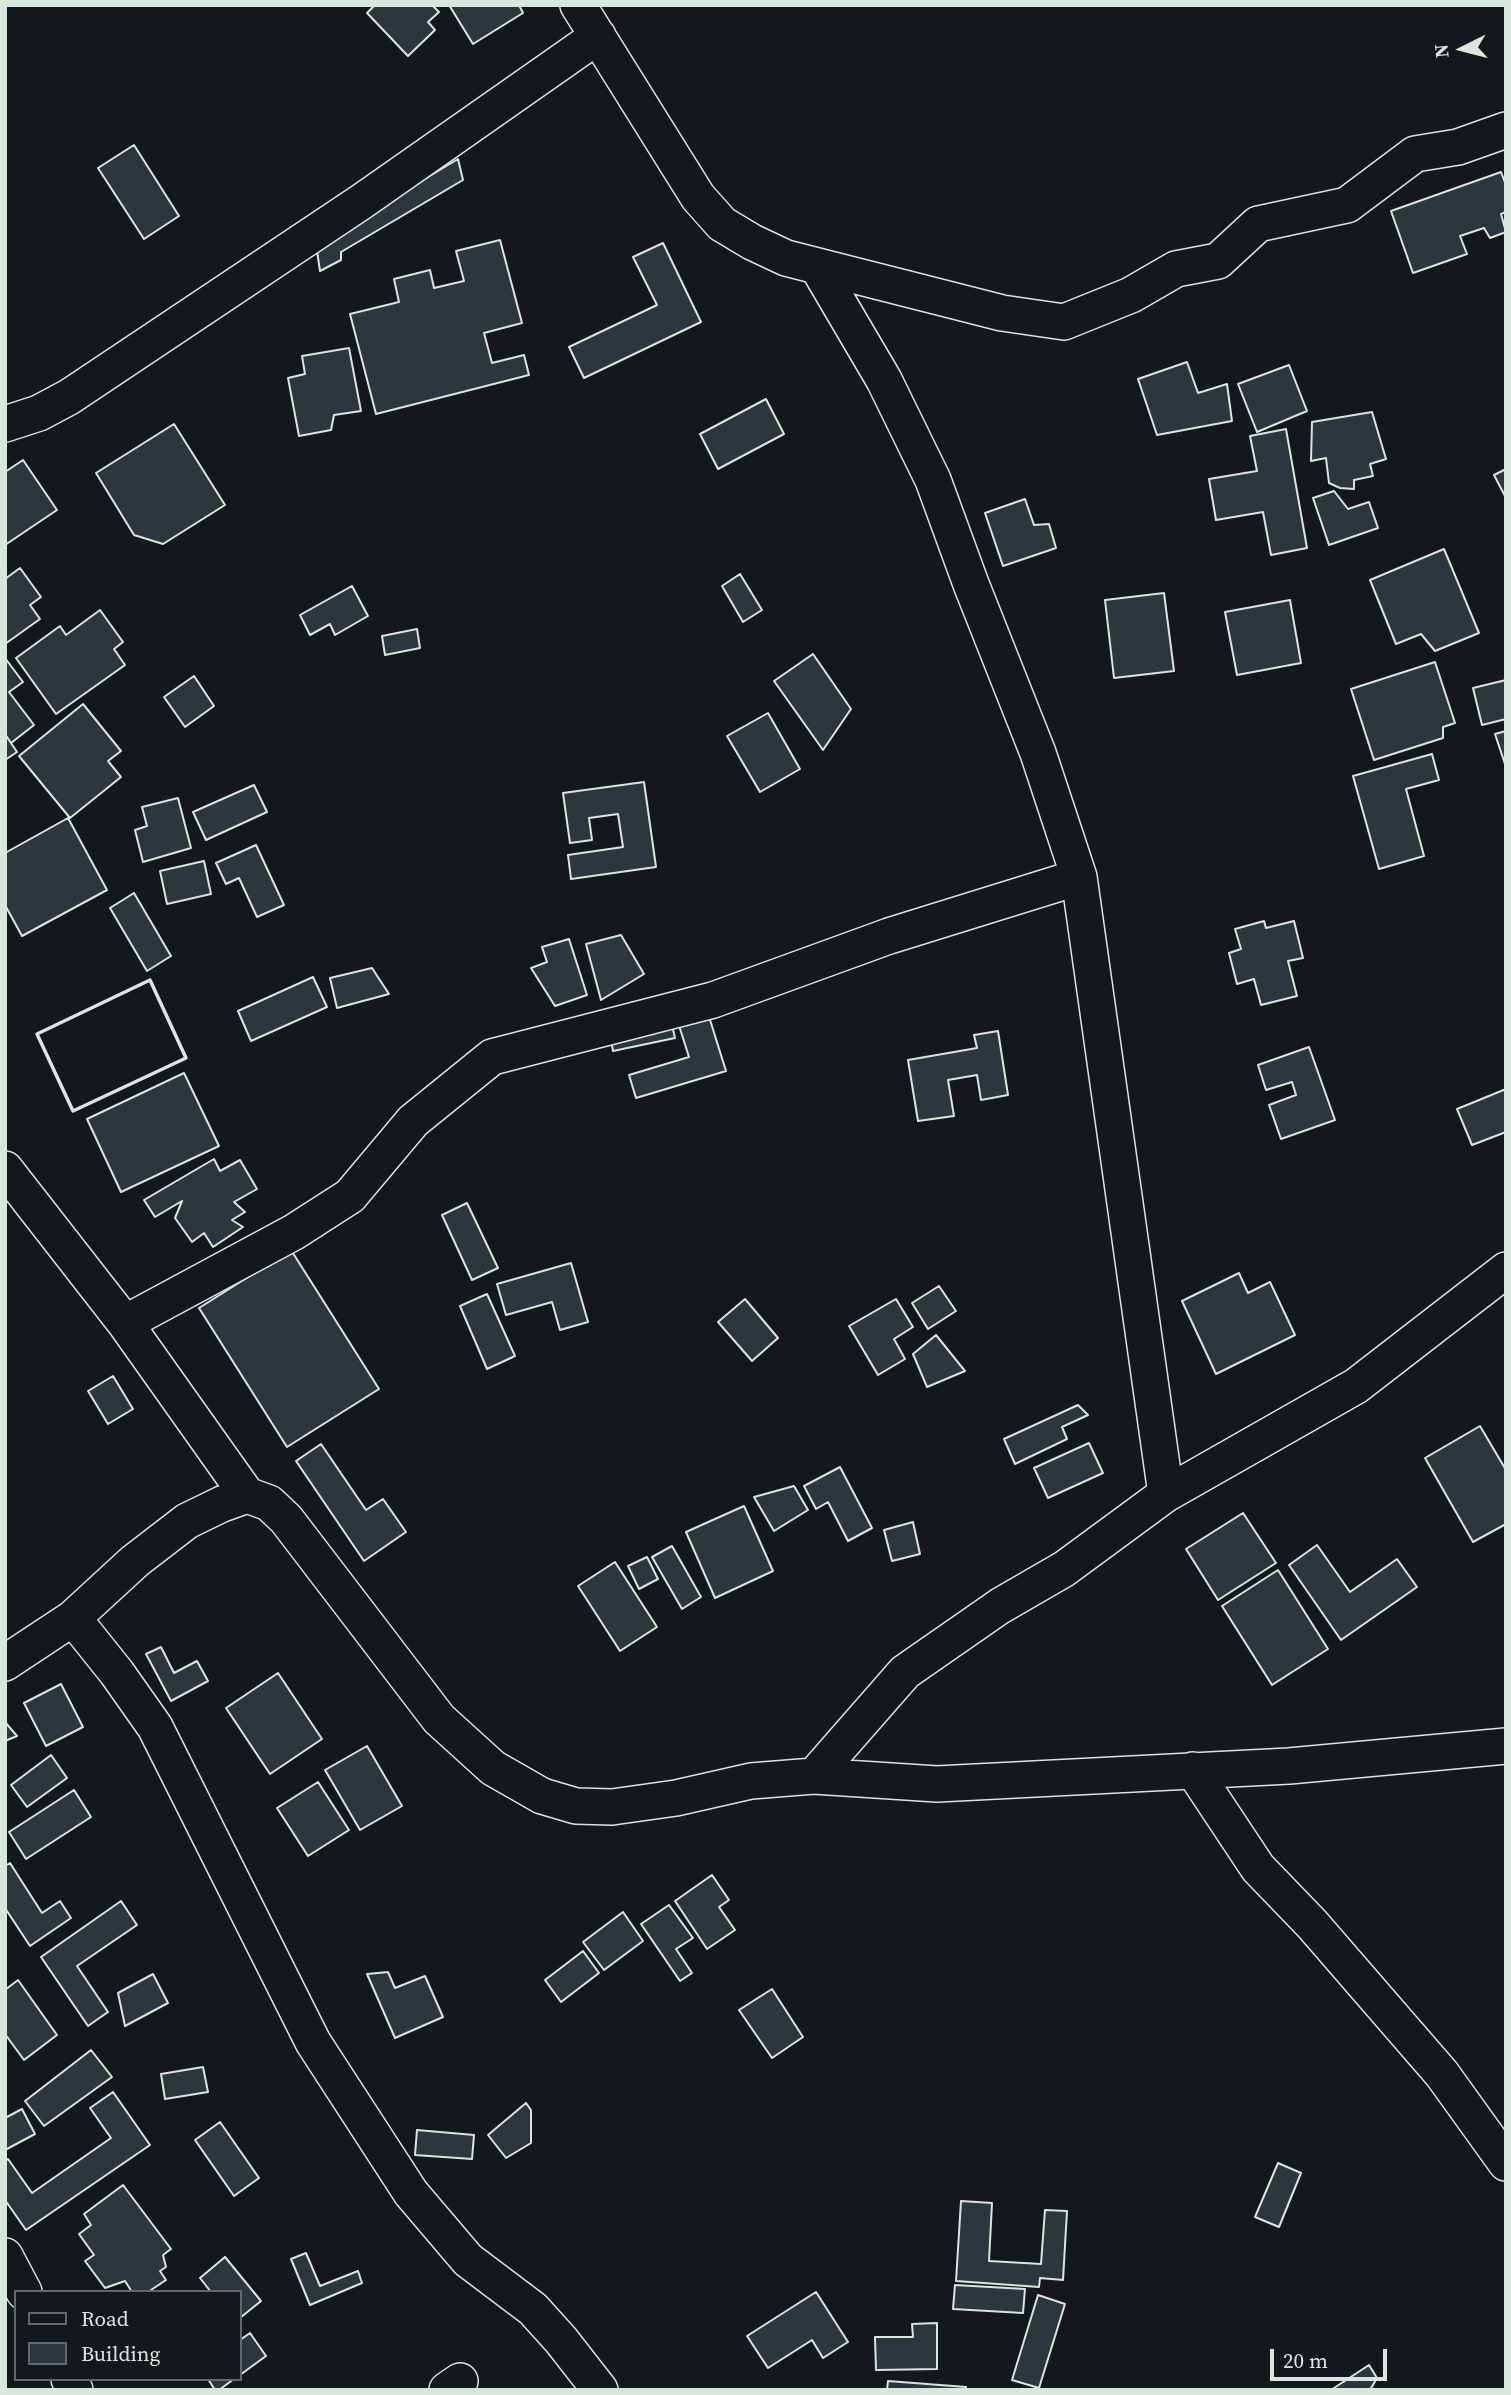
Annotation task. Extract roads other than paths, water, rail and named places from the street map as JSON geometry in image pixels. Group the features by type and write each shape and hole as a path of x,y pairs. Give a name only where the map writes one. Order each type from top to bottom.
{"street":[{"path":"578,5 698,197 722,224 786,258 1002,313 1064,322 1131,295 1176,269 1218,261 1258,224 1348,205 1415,154 1458,147 1506,130"},
{"path":"5,424 39,413 69,397 361,202 598,36"},
{"path":"817,266 884,380 933,480 1038,753 1079,877 1166,1494"},
{"path":"125,1323 294,1232 350,1196 413,1121 492,1057 713,1000 889,936 1079,877"},
{"path":"5,1170 125,1323 247,1495 269,1503 286,1519 439,1718 494,1768 542,1796 576,1806 612,1807 676,1798 751,1781 814,1776 936,1784 1289,1766 1506,1746"},
{"path":"814,1776 905,1672 1000,1606 1064,1569 1166,1494 1356,1387 1506,1270"},
{"path":"5,1663 73,1618 135,1561 187,1521 247,1495"},
{"path":"73,1618 117,1672 155,1727 313,2042 411,2193 468,2260 533,2309 600,2390"},
{"path":"1193,1770 1258,1868 1312,1924 1442,2074 1506,2163"},
{"path":"5,2256 23,2290"}]}
